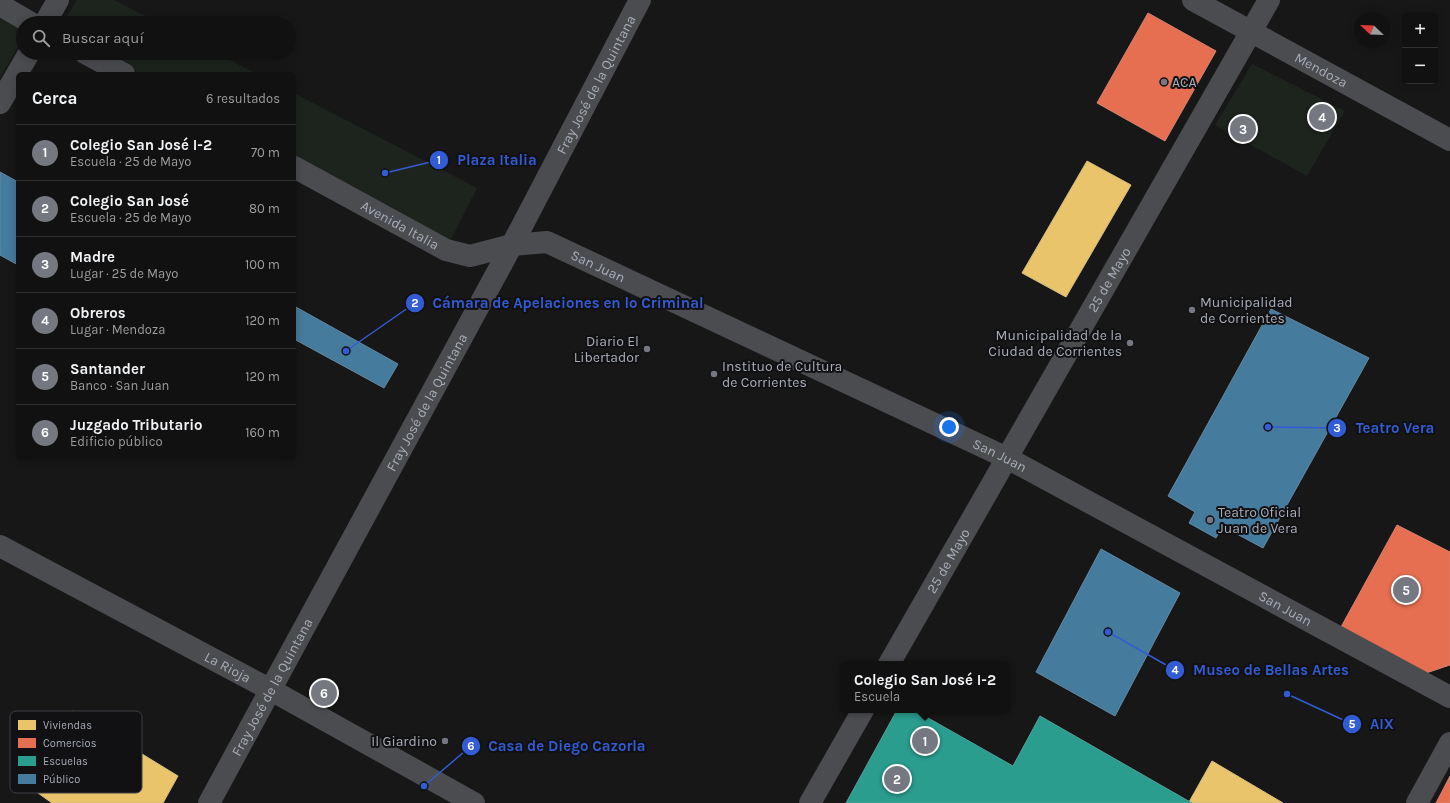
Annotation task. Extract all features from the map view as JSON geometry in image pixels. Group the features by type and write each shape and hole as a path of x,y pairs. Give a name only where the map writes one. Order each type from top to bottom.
{"street":[{"path":"49,16 58,0"},
{"name":"Fray José de la Quintana","path":"209,803 512,245 640,0"},
{"name":"Mendoza","path":"1193,0 1450,140"},
{"name":"25 de Mayo","path":"891,661 1269,0"},
{"path":"0,5 19,16"},
{"path":"18,72 25,60"},
{"path":"98,60 120,72"},
{"path":"0,103 16,75"},
{"name":"Avenida Italia","path":"296,168 446,250 470,256 512,245"},
{"name":"San Juan","path":"512,245 547,242 1007,458 1450,698"},
{"name":"La Rioja","path":"0,546 271,690 474,803"},
{"path":"810,803 861,713"},
{"path":"1417,803 1450,743"}],"shaded area":[{"path":"77,0 114,0 145,16 67,16"},
{"path":"0,18 16,27 16,50 0,78"},
{"path":"115,60 230,60 253,72 137,72"},
{"path":"1252,64 1345,111 1307,176 1215,125"},
{"path":"296,94 477,188 449,243 296,159"}],"building: Viviendas":[{"path":"1087,161 1131,185 1066,297 1022,273"},
{"path":"142,754 178,776 163,803 52,803 38,793 142,793"},
{"path":"1212,761 1283,803 1189,802"}],"building: Comercios":[{"path":"1148,13 1216,51 1165,141 1097,103"},
{"path":"1397,525 1450,552 1450,665 1426,673 1341,627"},
{"path":"1450,776 1450,803 1436,803"}],"building: Escuelas":[{"path":"895,713 919,713 1013,766 1040,716 1192,803 846,803"}],"building: Público":[{"path":"0,172 16,181 16,264 0,255"},
{"path":"296,307 398,364 384,388 296,340"},
{"path":"1271,309 1369,358 1263,548 1222,526 1216,538 1189,523 1195,512 1168,496"},
{"path":"1101,549 1180,593 1115,716 1036,672"}],"place":[{"name":"ACA","path":"1164,82"},
{"name":"Obreros","path":"1322,117"},
{"name":"Madre","path":"1243,129"},
{"name":"Plaza Italia","path":"385,173"},
{"name":"Municipalidad de Corrientes","path":"1192,310"},
{"name":"Municipalidad de la Ciudad de Corrientes","path":"1130,343"},
{"name":"Diario El Libertador","path":"647,349"},
{"name":"Cámara de Apelaciones en lo Criminal","path":"346,351"},
{"name":"Instituo de Cultura de Corrientes","path":"714,374"},
{"name":"Teatro Vera","path":"1268,427"},
{"name":"Teatro Oficial Juan de Vera","path":"1210,520"},
{"name":"Santander","path":"1406,590"},
{"name":"Museo de Bellas Artes","path":"1108,632"},
{"name":"Juzgado Tributario","path":"324,693"},
{"name":"AIX","path":"1287,694"},
{"name":"Il Giardino","path":"445,741"},
{"name":"Colegio San José I-2","path":"925,741"},
{"name":"Colegio San José","path":"897,779"},
{"name":"Casa de Diego Cazorla","path":"424,786"}]}
